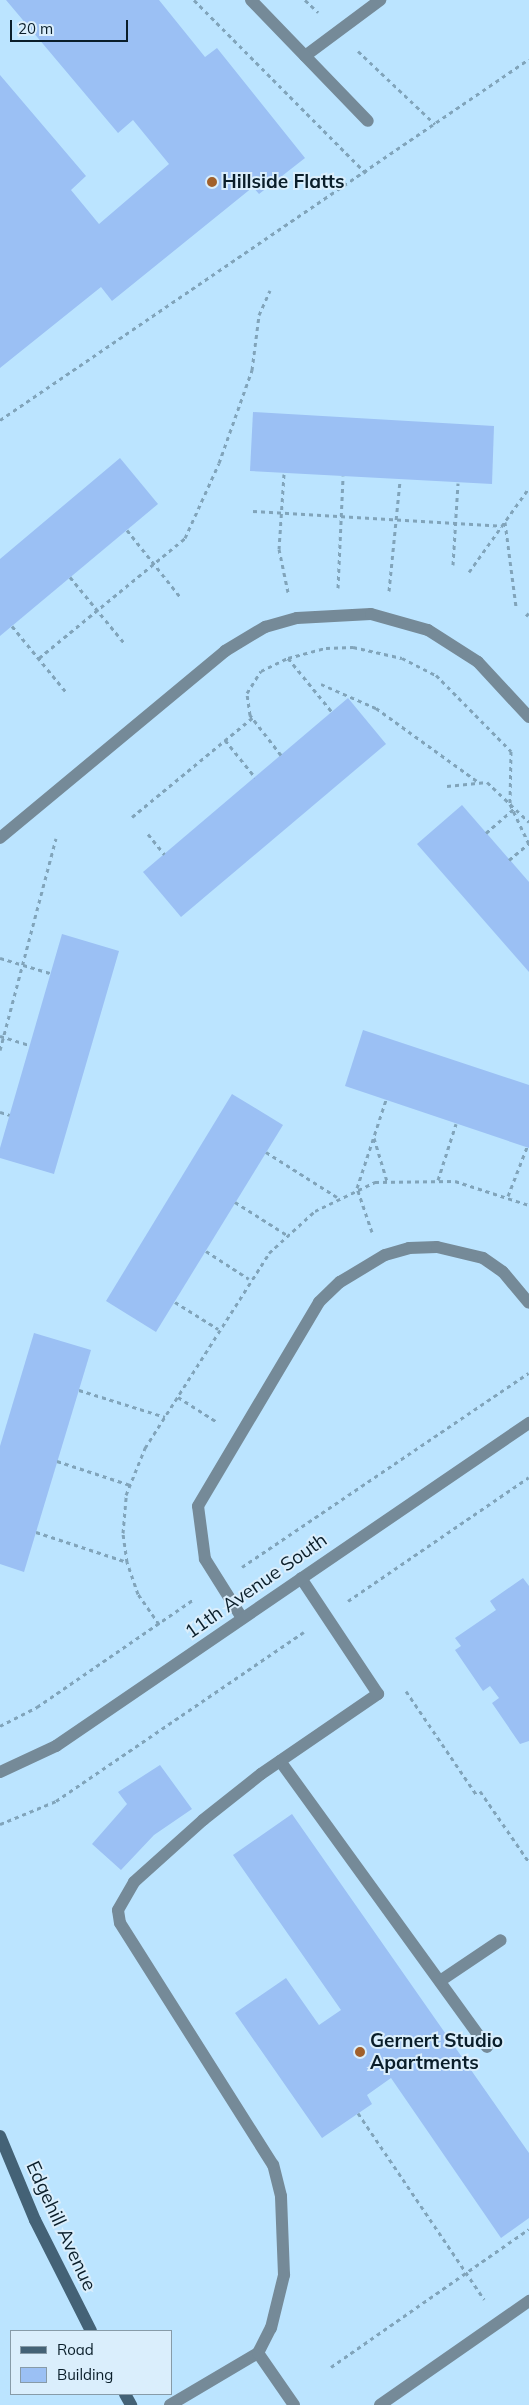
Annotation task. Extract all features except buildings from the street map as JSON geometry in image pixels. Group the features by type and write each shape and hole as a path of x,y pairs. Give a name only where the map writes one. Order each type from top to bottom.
{"street":[{"path":"251,0 368,121"},
{"path":"305,56 337,30 380,0"},
{"path":"0,838 225,651 265,627 294,619 337,614 386,617 428,630 462,650 529,717"},
{"path":"242,1618 205,1559 197,1518 202,1494 315,1307 340,1282 381,1257 408,1248 461,1250 503,1272 529,1302"},
{"name":"11th Avenue South","path":"0,1772 56,1746 529,1423"},
{"path":"170,2405 258,2353 271,2328 284,2275 281,2196 273,2164 120,1923 118,1910 122,1895 163,1853 280,1761 378,1694 301,1578"},
{"path":"280,1761 487,2047"},
{"path":"440,1981 501,1940"},
{"name":"Edgehill Avenue","path":"0,2136 35,2220 90,2330"},
{"path":"380,2405 529,2301"},
{"path":"258,2353 294,2405"}],"path":[{"path":"194,0 366,173"},
{"path":"305,0 435,124"},
{"path":"0,420 366,173 529,59"},
{"path":"39,658 176,549 197,519 252,370 259,315 270,290"},
{"path":"284,474 279,549 294,619"},
{"path":"337,614 343,476"},
{"path":"386,617 398,520 400,480"},
{"path":"453,565 458,483"},
{"path":"469,572 529,488"},
{"path":"253,511 502,526"},
{"path":"505,522 516,607"},
{"path":"127,530 181,598"},
{"path":"70,578 124,644"},
{"path":"12,626 66,692"},
{"path":"281,755 252,718 248,693 252,680 288,658 353,647 402,658 436,675 511,751 510,804"},
{"path":"288,658 332,712"},
{"path":"321,684 376,708 477,781 493,786 514,810 529,844 510,860"},
{"path":"132,816 252,718"},
{"path":"225,740 255,777"},
{"path":"447,786 477,781"},
{"path":"514,810 529,822"},
{"path":"486,833 514,810"},
{"path":"148,834 164,854"},
{"path":"0,1050 2,1037 25,966 56,838"},
{"path":"0,958 50,973"},
{"path":"2,1037 30,1045"},
{"path":"381,1257 357,1188 386,1100"},
{"path":"0,1112 10,1115"},
{"path":"438,1180 456,1124"},
{"path":"374,1137 387,1180"},
{"path":"508,1196 527,1147"},
{"path":"266,1152 337,1197"},
{"path":"158,1624 138,1594 127,1562 123,1520 130,1485 165,1417 249,1279 287,1235 337,1197 357,1188 387,1180 438,1180 508,1196 529,1205"},
{"path":"235,1202 287,1235"},
{"path":"206,1251 249,1279"},
{"path":"174,1302 218,1329"},
{"path":"238,1569 529,1373"},
{"path":"78,1390 165,1417"},
{"path":"178,1397 237,1434"},
{"path":"57,1461 130,1485"},
{"path":"0,1824 56,1801 529,1477"},
{"path":"36,1532 127,1562"},
{"path":"0,1726 37,1707 194,1599"},
{"path":"346,1603 351,1611"},
{"path":"400,1683 529,1862"},
{"path":"358,2113 500,2321"},
{"path":"331,2367 529,2229"}],"place":[{"name":"Hillside Flatts","path":"212,182"},
{"name":"Gernert Studio Apartments","path":"360,2052"}]}
